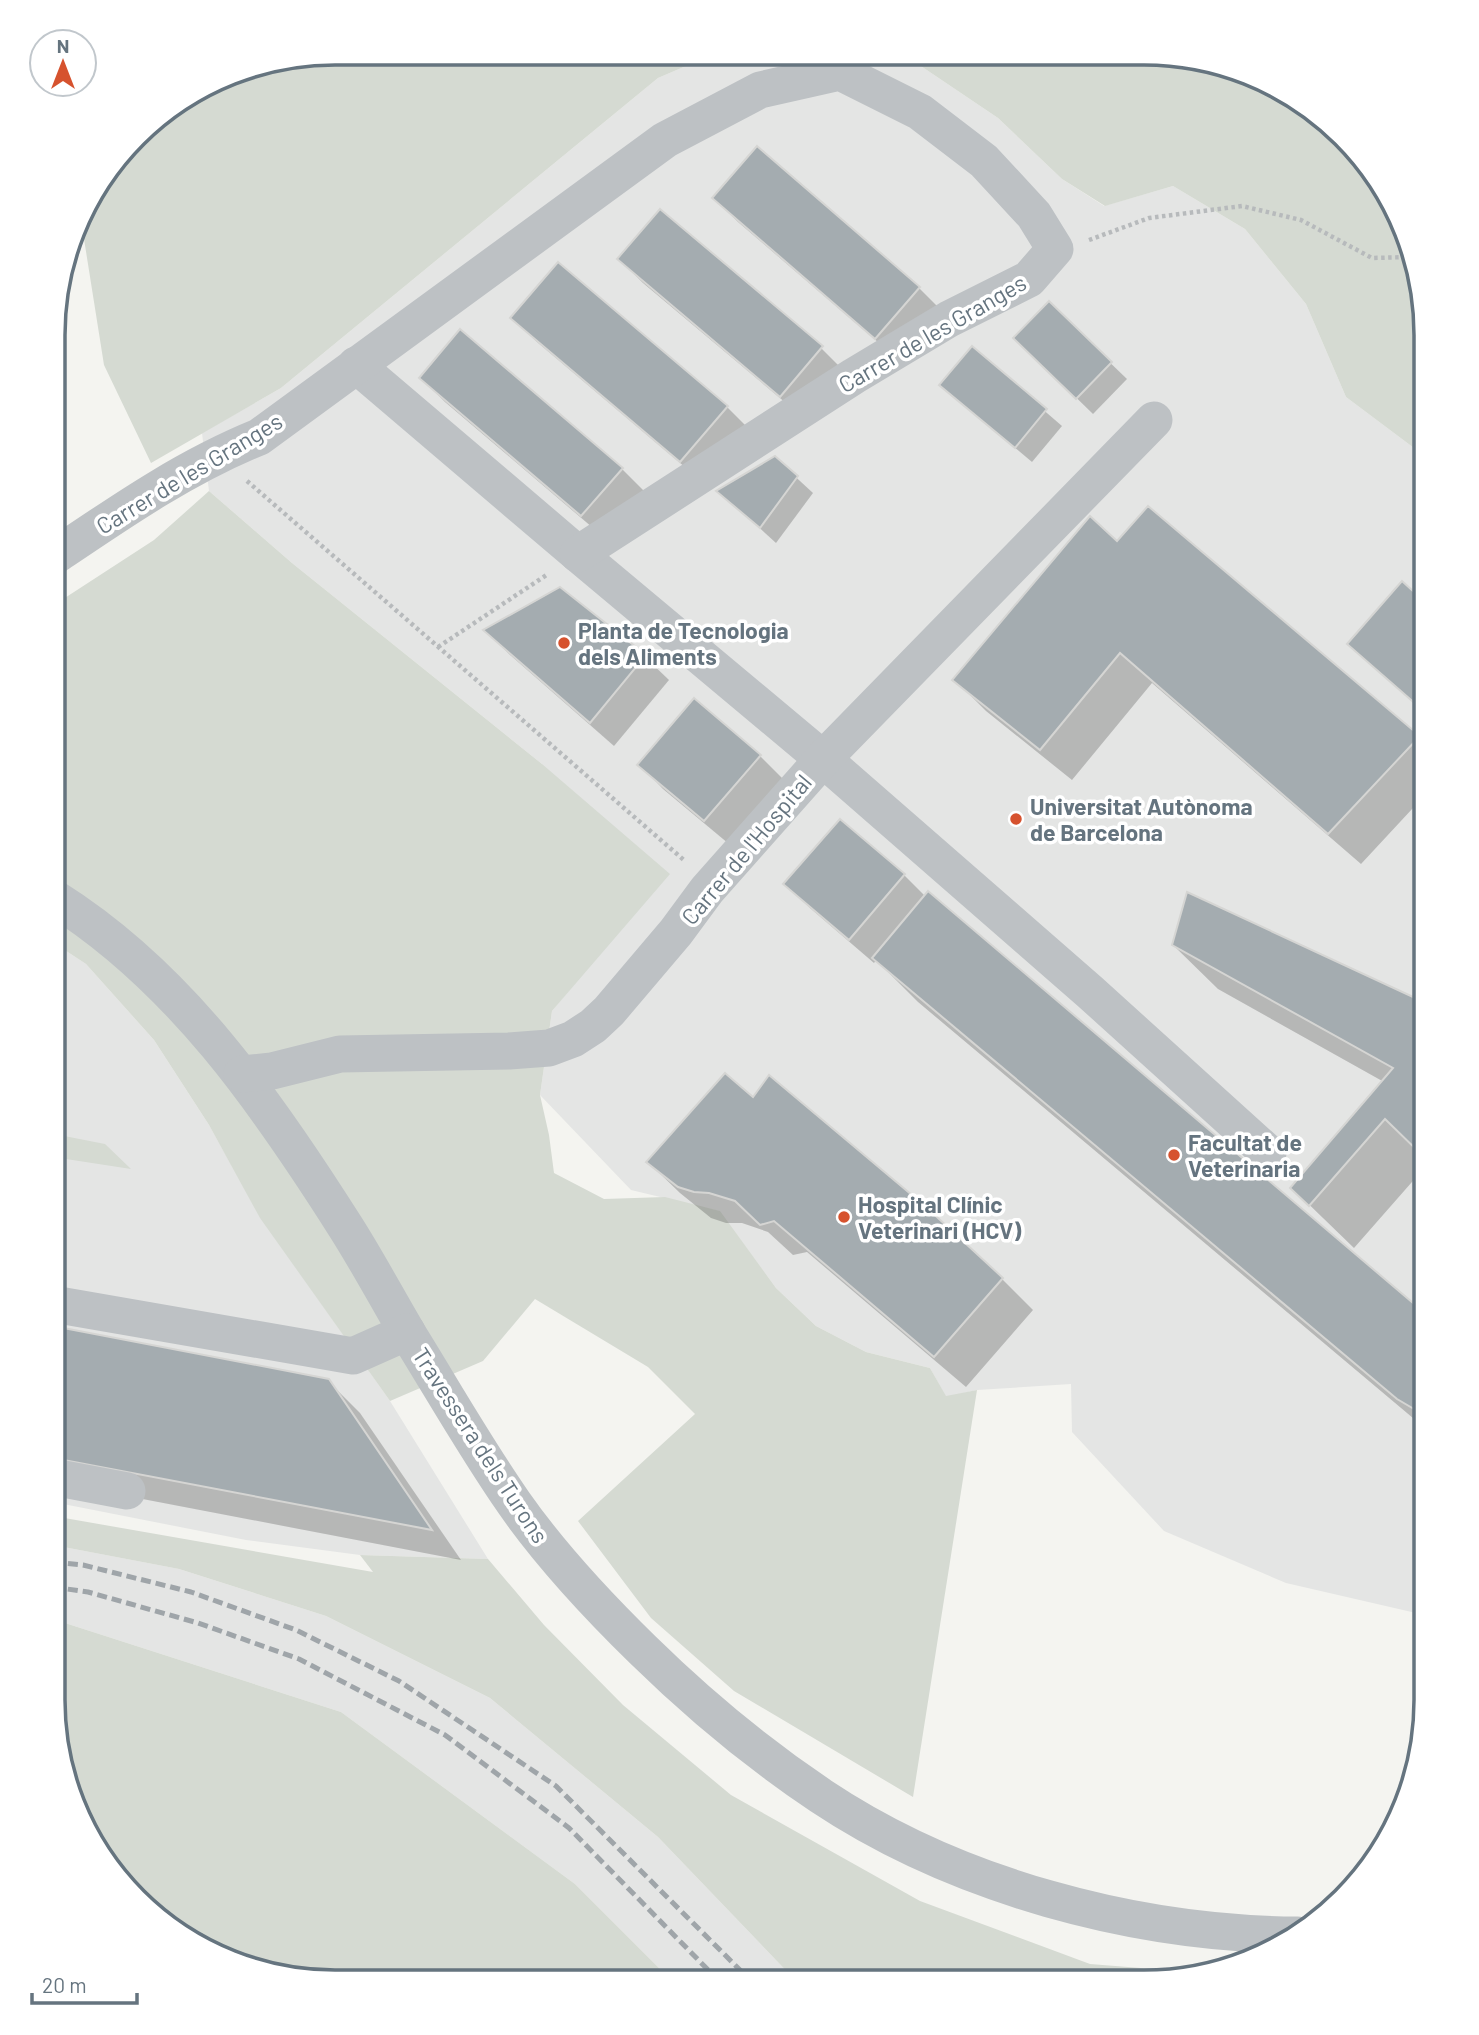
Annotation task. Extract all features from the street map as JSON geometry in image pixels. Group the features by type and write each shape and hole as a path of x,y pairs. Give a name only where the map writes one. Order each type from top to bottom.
{"street":[{"name":"Carrer de les Granges","path":"65,549 135,502 216,454 259,437 665,140 760,90 840,72 920,112 984,161 1034,215 1055,248 1029,279 949,319 866,369 578,554"},
{"path":"356,365 824,759 1090,992 1268,1153"},
{"name":"Carrer de l'Hospital","path":"242,1074 271,1071 340,1054 549,1048 573,1039 593,1026 676,932 712,884 824,759 1154,420"},
{"name":"Travessera dels Turons","path":"65,906 137,960 210,1036 242,1074 346,1227 407,1332 515,1504 557,1558 606,1613 704,1707 757,1751 823,1797 883,1833 951,1864 1016,1889 1124,1916 1191,1927 1278,1935"},
{"path":"65,1306 353,1356 407,1332"},
{"path":"65,1479 127,1491"}],"path":[{"path":"1055,248 1086,241 1150,218 1242,206 1301,220 1372,258 1403,257"},
{"path":"216,454 712,884"},
{"path":"439,647 578,554"}],"shaded area":[{"path":"317,65 688,65 658,78 281,388 151,463 104,365 83,235 85,231 110,185 144,144 185,110 215,93 265,74"},
{"name":"Universitat Autònoma de Barcelona","path":"688,65 919,65 998,118 1062,179 1104,206 1173,186 1245,229 1306,304 1346,397 1414,448 1414,1613 1286,1583 1164,1531 1072,1432 1071,1384 977,1390 946,1397 930,1368 866,1352 816,1326 776,1288 719,1211 631,1190 540,1095 552,1011 585,971 542,764 292,563 209,491 202,433 281,388 658,78"},
{"path":"919,65 1180,67 1248,85 1309,121 1335,144 1369,185 1394,231 1400,248 1414,317 1414,448 1346,397 1306,304 1245,229 1173,186 1105,206 1062,179 998,118"},
{"path":"209,491 292,563 542,764 670,874 552,1011 540,1095 554,1173 604,1199 665,1197 720,1211 776,1288 816,1326 866,1352 930,1368 946,1396 977,1390 913,1797 734,1691 651,1618 578,1521 695,1414 648,1367 535,1299 483,1361 390,1401 260,1218 209,1125 154,1040 86,964 65,950 65,598 154,540"},
{"path":"65,950 86,964 154,1040 209,1125 261,1218 390,1401 488,1559 360,1555 246,1540 65,1504"},
{"path":"65,1136 105,1144 131,1169 65,1159"},
{"path":"65,1518 373,1572 360,1555 488,1559 544,1625 623,1705 731,1795 920,1901 1090,1964 1164,1970 785,1970 658,1837 490,1698 326,1616 179,1569 65,1547"},
{"path":"65,1547 179,1569 326,1616 490,1698 658,1837 785,1970 661,1970 575,1884 341,1712 65,1623"},
{"path":"65,1623 341,1712 575,1884 661,1970 317,1970 265,1961 215,1942 185,1925 144,1891 110,1850 85,1804 70,1753 65,1718"}],"building":[{"path":"757,146 920,287 875,339 712,198"},
{"path":"660,209 823,346 780,397 617,259"},
{"path":"558,262 728,406 680,462 510,318"},
{"path":"1049,301 1112,362 1076,399 1013,338"},
{"path":"460,329 623,468 581,516 419,378"},
{"path":"972,346 1047,409 1015,448 939,385"},
{"path":"775,456 798,476 760,528 716,491"},
{"path":"1148,506 1414,731 1414,742 1328,834 1120,653 1040,750 952,680 1090,516 1117,541"},
{"path":"1402,581 1414,592 1414,703 1347,644"},
{"name":"Planta de Tecnologia dels Aliments","path":"560,587 646,655 590,723 483,630"},
{"path":"694,698 761,755 704,821 637,765"},
{"path":"840,819 905,874 849,940 783,884"},
{"name":"Facultat de Veterinaria","path":"928,891 1414,1304 1414,1409 1397,1399 872,958"},
{"name":"Facultat de Veterinaria","path":"1187,892 1414,997 1414,1147 1385,1119 1309,1206 1290,1188 1393,1068 1172,945"},
{"name":"Hospital Clínic Veterinari (HCV)","path":"725,1073 753,1097 769,1075 925,1206 1003,1278 934,1357 774,1221 760,1225 735,1201 678,1187 646,1162"},
{"path":"65,1328 329,1379 432,1530 65,1460"}],"railway":[{"path":"65,1563 83,1565 191,1592 296,1630 399,1681 556,1786 740,1970"},
{"path":"65,1589 88,1592 198,1623 299,1659 445,1735 569,1828 708,1970"}],"place":[{"name":"Planta de Tecnologia dels Aliments","path":"564,643"},
{"name":"Universitat Autònoma de Barcelona","path":"1016,819"},
{"name":"Facultat de Veterinaria","path":"1174,1155"},
{"name":"Hospital Clínic Veterinari (HCV)","path":"844,1217"}]}
